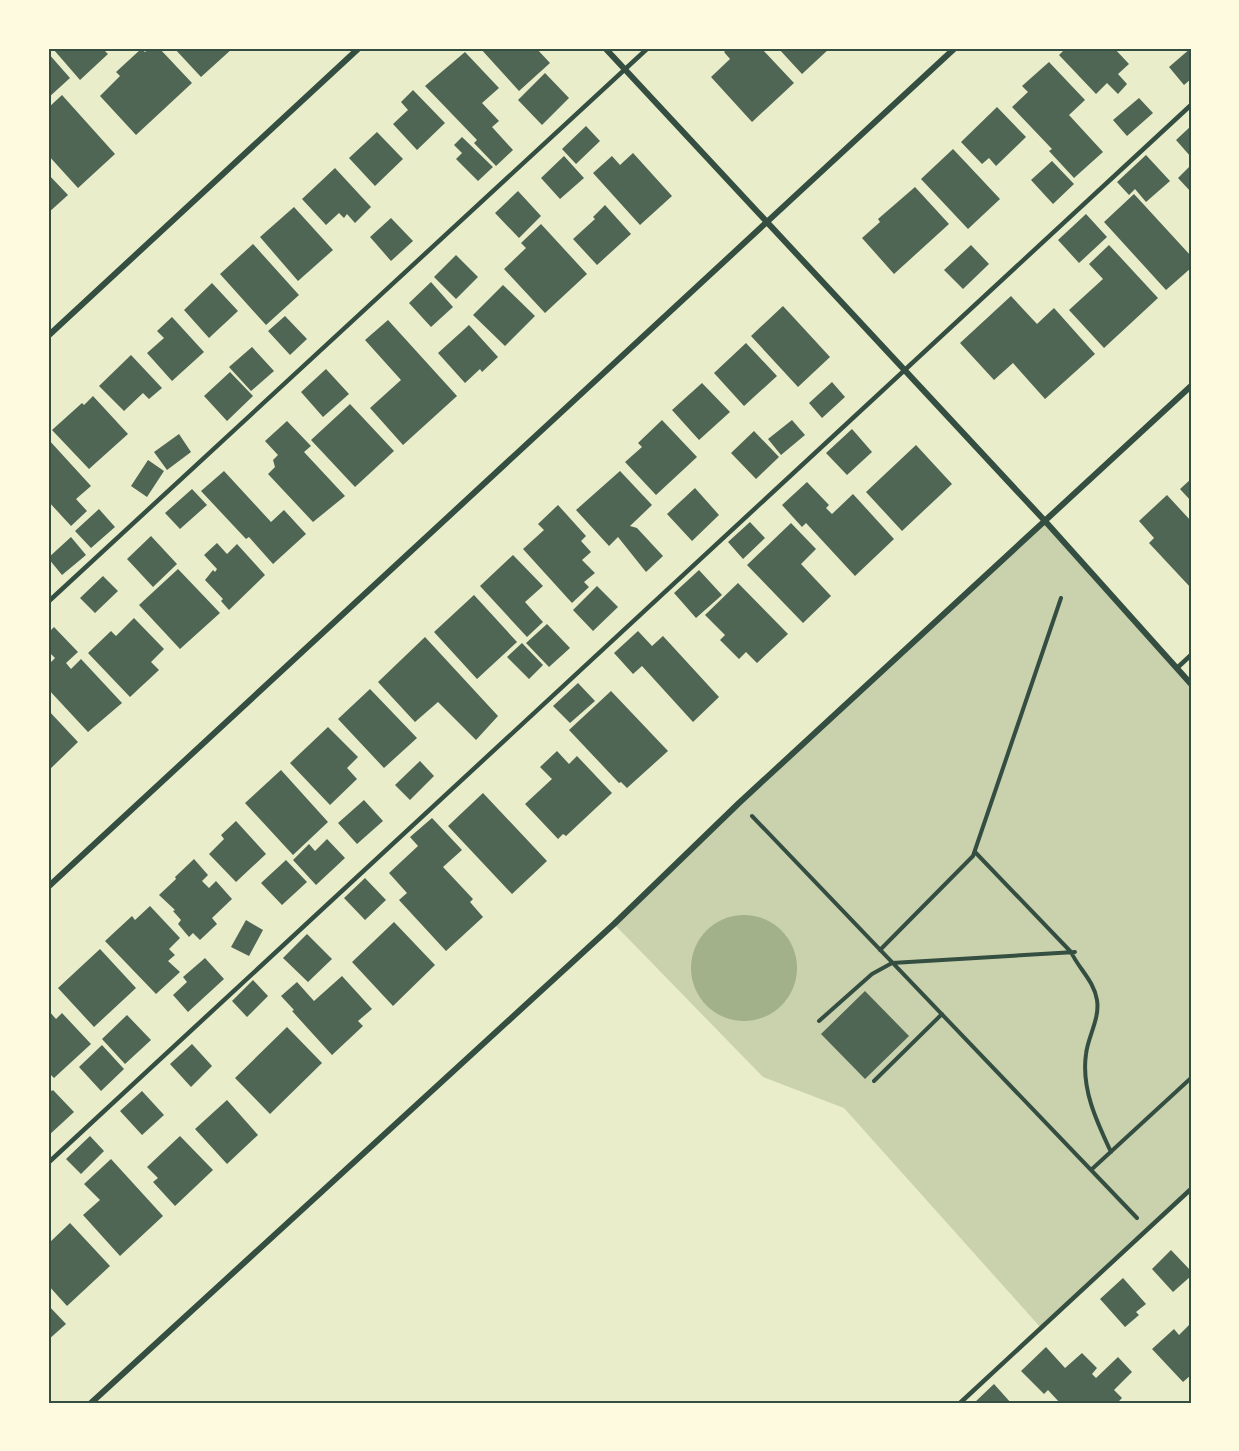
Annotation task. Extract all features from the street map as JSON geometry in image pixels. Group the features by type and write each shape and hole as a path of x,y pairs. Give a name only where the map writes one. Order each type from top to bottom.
{"street":[{"path":"48,336 360,48"},
{"path":"605,48 1045,521 1191,684"},
{"path":"48,887 955,48"},
{"path":"91,1403 614,924 739,803 1191,386"}],"lane":[{"path":"48,602 648,48"},
{"path":"48,1163 1191,105"},
{"path":"1177,668 1191,655"},
{"path":"960,1403 1191,1189"}],"path":[{"path":"880,951 973,856 1061,598"},
{"path":"739,803 1148,1229"},
{"path":"975,852 1073,952 1077,966 1090,981 1097,1000 1098,1016 1090,1032 1085,1056 1088,1090 1094,1115 1111,1152"},
{"path":"819,1021 872,974 892,963 1073,952"},
{"path":"874,1081 942,1014"},
{"path":"1091,1170 1191,1078"}],"shaded area":[{"path":"1045,521 1191,684 1191,1189 1041,1328 844,1108 763,1077 614,924"},
{"path":"744,915 764,919 781,931 793,948 797,968 793,988 781,1005 764,1017 744,1021 724,1017 707,1005 695,988 691,968 695,948 707,931 724,919"}],"building":[{"path":"56,48 102,48 108,54 80,80 54,50"},
{"path":"150,48 159,48 192,83 136,135 100,96 120,76 116,72 141,49 145,52"},
{"path":"174,48 233,48 201,77"},
{"path":"480,48 536,48 550,63 519,91"},
{"path":"729,48 761,48 794,83 752,122 711,77 730,59 724,52"},
{"path":"778,48 830,48 802,74"},
{"path":"1066,48 1114,48 1129,64 1118,74 1127,84 1118,94 1107,83 1096,94 1059,55"},
{"path":"1191,48 1191,79 1184,85 1169,67"},
{"path":"465,52 499,88 482,103 499,121 492,127 513,150 496,166 474,143 477,140 425,86"},
{"path":"48,53 70,78 48,98"},
{"path":"1049,62 1085,100 1069,115 1103,152 1074,178 1049,151 1052,149 1012,107 1028,92 1022,86"},
{"path":"545,73 569,98 542,125 518,100"},
{"path":"413,90 445,123 417,150 393,124 408,110 401,102"},
{"path":"62,95 115,154 78,188 48,155 48,108"},
{"path":"1139,98 1153,113 1127,136 1113,120"},
{"path":"997,107 1026,137 996,166 989,158 982,164 961,142"},
{"path":"586,126 600,141 576,164 562,149"},
{"path":"1191,126 1191,157 1176,140"},
{"path":"377,132 403,159 375,186 349,158"},
{"path":"462,137 493,167 478,181 456,159 462,153 454,145"},
{"path":"953,149 1000,199 968,229 921,179"},
{"path":"633,153 672,196 640,225 593,173 612,156 620,165"},
{"path":"1146,155 1170,181 1146,202 1135,189 1129,195 1117,182"},
{"path":"564,156 584,178 560,199 541,178"},
{"path":"1052,161 1074,184 1053,204 1031,180"},
{"path":"1191,165 1191,192 1178,178"},
{"path":"335,168 371,207 355,223 347,214 344,218 339,213 326,225 302,199"},
{"path":"48,174 68,195 48,213"},
{"path":"915,187 949,224 894,274 862,238 880,222 878,219"},
{"path":"518,191 541,216 519,238 495,213"},
{"path":"1134,194 1191,256 1191,268 1166,290 1104,222"},
{"path":"605,205 631,234 597,265 573,239 595,219 593,217"},
{"path":"294,207 333,250 298,281 260,237"},
{"path":"1086,214 1107,237 1079,263 1058,240"},
{"path":"391,218 413,241 391,261 370,237"},
{"path":"541,224 587,274 545,313 504,269 526,248 521,243"},
{"path":"253,244 299,295 266,325 220,274"},
{"path":"971,245 989,264 963,289 944,270"},
{"path":"1109,245 1158,298 1104,348 1069,310 1103,279 1089,264"},
{"path":"456,255 478,277 456,299 434,277"},
{"path":"431,282 453,307 431,327 409,303"},
{"path":"212,283 238,311 209,338 184,310"},
{"path":"503,285 535,316 505,346 473,315"},
{"path":"1011,296 1037,324 1054,308 1095,354 1045,399 1013,363 994,380 960,343"},
{"path":"783,306 830,357 798,387 751,336"},
{"path":"285,316 307,339 290,355 268,331"},
{"path":"172,317 204,352 172,381 147,353 164,338 157,331"},
{"path":"388,320 457,396 403,445 370,408 401,380 365,340"},
{"path":"469,325 498,357 482,372 480,369 465,383 438,353"},
{"path":"746,343 777,376 744,406 714,373"},
{"path":"252,347 274,371 251,391 229,367"},
{"path":"131,355 162,388 149,399 143,393 124,411 99,386"},
{"path":"326,369 349,394 323,417 301,392"},
{"path":"230,372 253,396 227,421 204,396"},
{"path":"832,382 845,397 822,418 809,403"},
{"path":"702,383 730,412 699,440 672,410"},
{"path":"93,396 128,434 89,469 52,430"},
{"path":"350,404 394,451 355,487 311,440"},
{"path":"662,420 697,457 656,495 625,462 642,447 638,443"},
{"path":"792,420 805,435 781,455 768,439"},
{"path":"287,421 311,446 304,452 345,496 313,522 268,474 275,467 273,460 278,455 265,441"},
{"path":"852,429 872,452 847,475 826,453"},
{"path":"754,431 779,457 756,479 731,453"},
{"path":"179,434 191,452 167,470 154,452"},
{"path":"48,439 91,486 76,499 87,511 71,526 48,501"},
{"path":"916,445 952,484 902,531 866,492"},
{"path":"148,460 164,471 147,497 131,486"},
{"path":"224,471 271,522 284,510 306,534 273,564 249,537 246,539 201,491"},
{"path":"620,471 652,505 630,526 637,528 663,556 646,572 618,537 609,546 576,510"},
{"path":"1191,479 1191,501 1180,489"},
{"path":"807,482 829,505 826,508 832,514 853,494 894,539 855,576 806,523 802,527 782,505"},
{"path":"695,488 719,515 692,541 667,514"},
{"path":"192,489 207,505 180,529 165,513"},
{"path":"1167,495 1191,521 1191,588 1149,543 1154,538 1139,521"},
{"path":"558,505 586,536 581,541 591,552 582,560 595,573 584,582 589,587 572,603 523,549 544,530 538,524"},
{"path":"99,509 115,527 91,548 75,531"},
{"path":"750,522 765,538 743,559 728,542"},
{"path":"791,523 816,549 801,564 831,596 803,623 747,565"},
{"path":"151,536 177,564 153,587 127,559"},
{"path":"71,537 86,555 62,575 48,558"},
{"path":"217,543 227,554 237,544 265,575 229,610 221,601 223,599 205,580 213,570 215,572 217,569 204,555"},
{"path":"513,555 543,586 525,602 543,622 527,637 480,586"},
{"path":"178,569 220,613 180,649 139,605"},
{"path":"699,570 722,595 696,618 674,593"},
{"path":"103,576 118,591 95,613 80,598"},
{"path":"738,583 788,634 757,663 746,652 739,659 720,640 725,635 705,615"},
{"path":"597,586 618,607 593,631 573,610"},
{"path":"474,595 517,642 477,679 434,632"},
{"path":"134,618 164,649 151,662 159,670 130,697 88,653 111,631 116,636"},
{"path":"547,624 570,648 549,667 526,643"},
{"path":"54,627 78,652 66,663 71,669 81,659 122,703 88,732 48,689 48,665 55,658 48,651 48,633"},
{"path":"638,631 652,646 663,636 719,697 693,722 642,666 633,674 614,653"},
{"path":"425,637 498,716 476,740 438,702 415,722 378,682"},
{"path":"522,643 543,665 529,679 507,657"},
{"path":"578,683 595,701 570,723 553,706"},
{"path":"370,689 417,738 384,768 338,719"},
{"path":"611,691 668,751 627,788 621,782 619,783 569,730"},
{"path":"48,710 78,742 48,771"},
{"path":"328,727 358,757 347,768 357,779 330,805 290,763"},
{"path":"557,751 569,764 577,756 612,793 566,836 563,834 558,839 525,804 552,779 540,767"},
{"path":"420,761 434,776 410,800 395,785"},
{"path":"281,770 328,822 293,855 245,803"},
{"path":"483,793 547,861 512,894 448,826"},
{"path":"364,800 383,821 357,844 338,823"},
{"path":"432,818 462,850 443,867 473,899 470,902 483,917 446,951 399,900 407,893 389,873 418,846 410,837"},
{"path":"236,821 266,854 236,882 209,854 224,839 221,835"},
{"path":"327,839 345,858 316,885 293,860 309,844 315,851"},
{"path":"194,859 208,875 202,881 209,888 216,881 232,899 212,918 217,924 200,940 193,933 189,937 178,924 181,920 173,911 175,910 159,895"},
{"path":"286,860 307,882 282,905 261,883"},
{"path":"365,878 386,900 365,920 344,898"},
{"path":"150,906 180,938 169,949 175,955 168,961 180,972 156,994 105,941 132,916 135,920"},
{"path":"246,920 263,930 249,956 231,947"},
{"path":"394,922 435,965 393,1006 352,962"},
{"path":"307,934 332,959 308,982 283,958"},
{"path":"100,949 136,988 94,1027 58,988"},
{"path":"205,958 224,979 188,1012 173,995 187,982 183,977"},
{"path":"342,976 372,1009 358,1021 363,1026 332,1055 281,996 297,982 314,1001"},
{"path":"253,980 268,996 247,1017 232,1001"},
{"path":"865,991 909,1036 865,1079 821,1034"},
{"path":"48,1010 56,1019 62,1013 91,1044 54,1078 48,1072"},
{"path":"127,1015 151,1040 125,1064 102,1039"},
{"path":"287,1027 322,1063 270,1114 235,1078"},
{"path":"192,1044 212,1066 191,1087 170,1064"},
{"path":"102,1045 124,1069 101,1091 79,1067"},
{"path":"48,1088 53,1090 74,1112 48,1136"},
{"path":"142,1091 164,1115 142,1135 120,1111"},
{"path":"227,1100 258,1135 227,1164 195,1129"},
{"path":"90,1136 104,1151 81,1174 66,1159"},
{"path":"180,1136 213,1170 175,1206 153,1182 158,1178 147,1167"},
{"path":"111,1159 163,1216 120,1256 83,1215 100,1200 84,1184"},
{"path":"70,1223 110,1266 67,1306 48,1285 48,1244"},
{"path":"1171,1250 1191,1271 1191,1276 1173,1292 1152,1269"},
{"path":"1123,1278 1146,1304 1136,1312 1139,1315 1125,1327 1100,1299"},
{"path":"48,1305 66,1324 48,1340"},
{"path":"1190,1324 1191,1375 1183,1382 1152,1349 1174,1329 1179,1335"},
{"path":"1046,1347 1065,1368 1082,1353 1097,1368 1092,1374 1096,1378 1118,1357 1132,1372 1114,1390 1122,1398 1117,1403 1060,1403 1048,1390 1044,1394 1021,1371"},
{"path":"994,1384 1011,1403 974,1403"}]}
